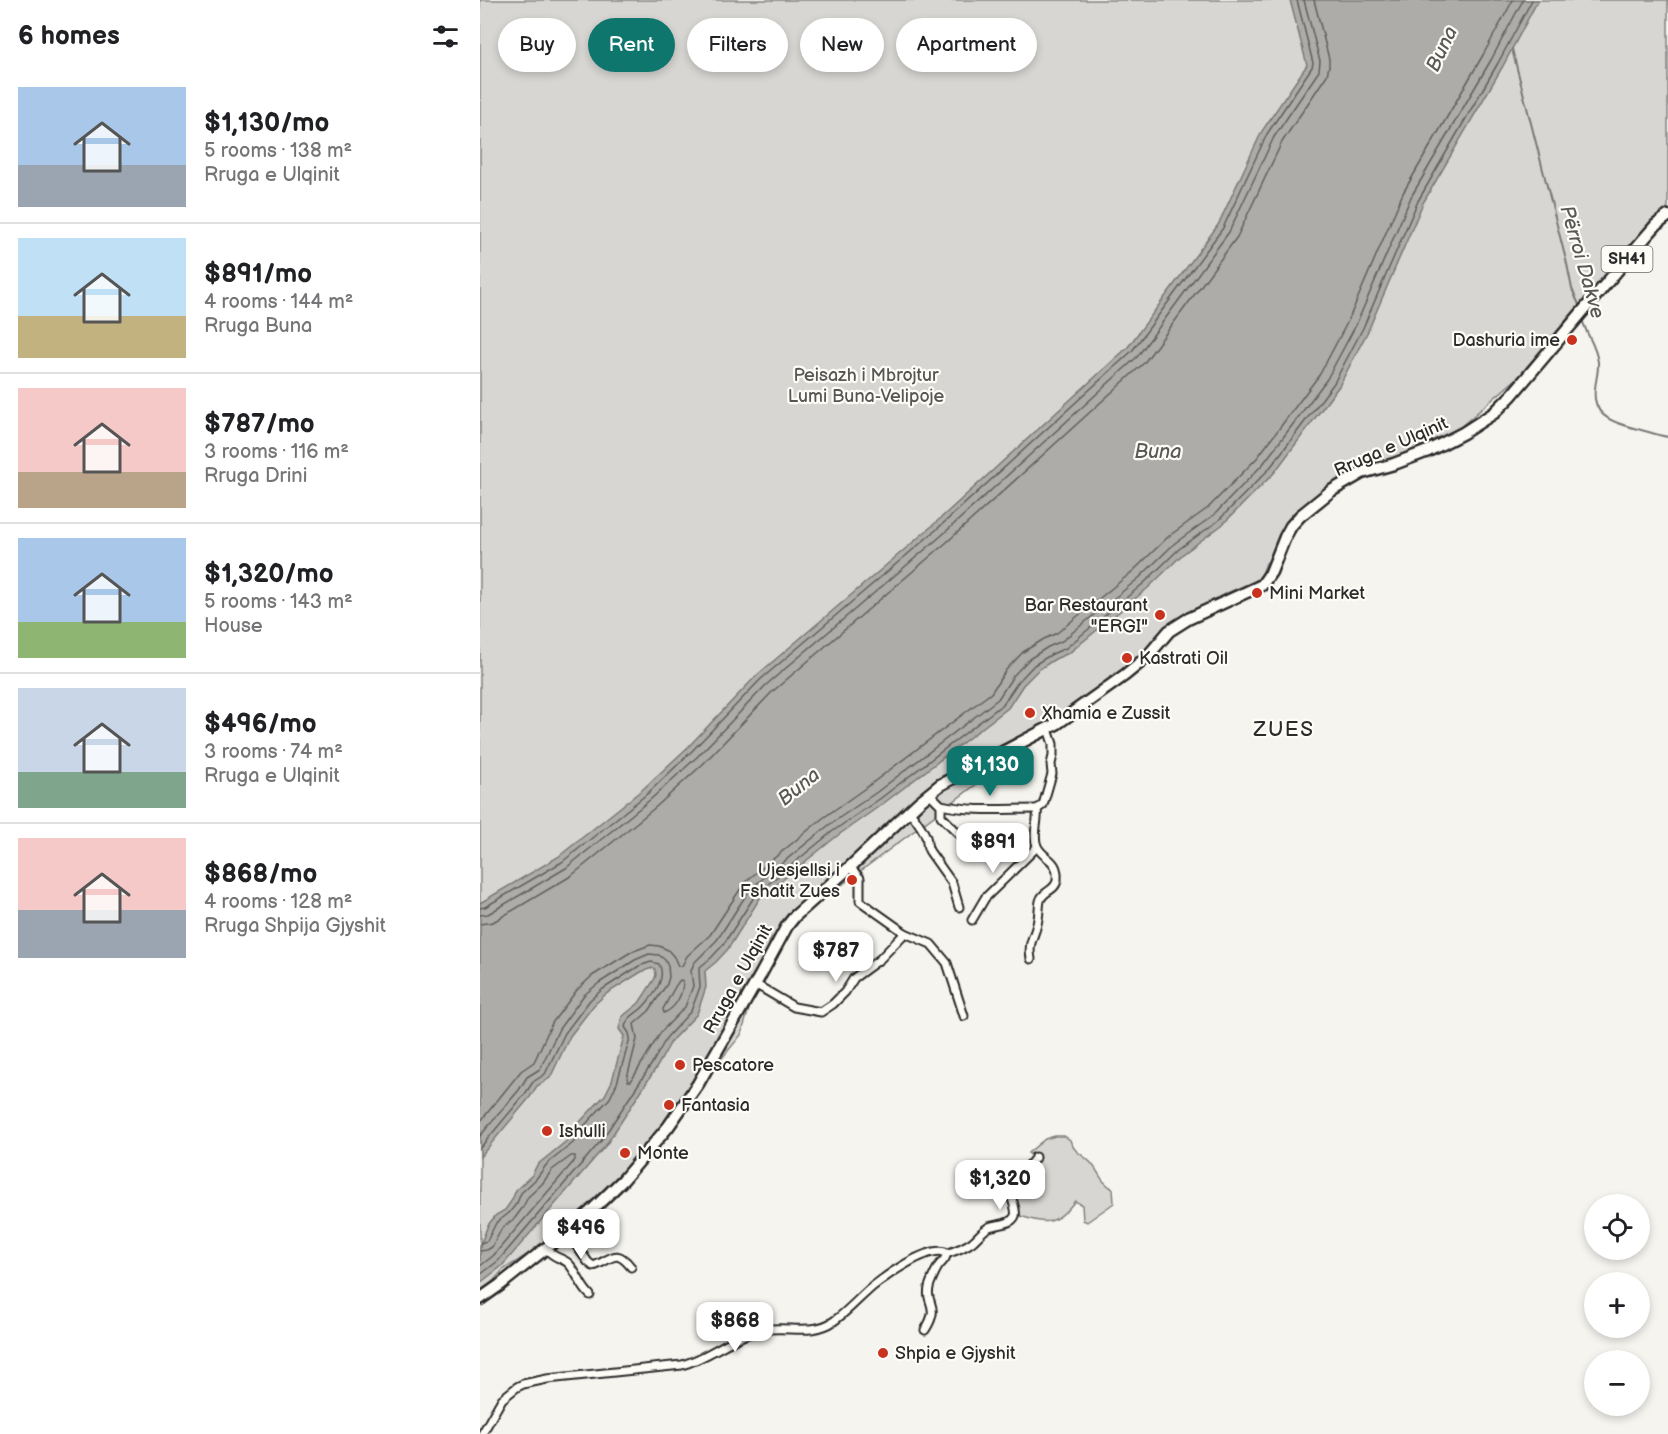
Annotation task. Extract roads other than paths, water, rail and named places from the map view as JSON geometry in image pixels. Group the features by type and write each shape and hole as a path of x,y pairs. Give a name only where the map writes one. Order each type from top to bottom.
{"main road":[{"name":"Rruga e Ulqinit","path":"480,1299 565,1233 623,1180 668,1127 698,1084 787,926 909,810 940,785 1048,729 1125,675 1147,657 1169,631 1188,619 1262,585 1271,572 1291,526 1331,491 1362,473 1428,451 1463,433 1494,413 1656,225 1668,216"}],"street":[{"path":"929,793 941,806 981,810 1036,809 1043,805 1053,774 1051,764 1053,744 1048,729"},
{"path":"941,806 941,816 960,835"},
{"path":"1030,959 1029,948 1038,922 1040,900 1057,883 1054,863 1037,847 1035,834 1038,815 1036,809"},
{"path":"909,810 925,834 927,847 952,883 959,907"},
{"path":"972,920 985,898 1037,847"},
{"path":"850,867 860,878 860,901 905,933 931,944 943,956 964,1016"},
{"path":"755,984 795,1006 821,1012 833,1004 854,978 880,959 905,933"},
{"path":"482,1434 502,1399 523,1384 547,1379 682,1365 732,1340 761,1330 824,1327 883,1279 913,1260 938,1251 946,1254 962,1248 988,1228 1012,1220 1015,1216 1012,1199 1014,1188 1035,1156"},
{"path":"565,1233 569,1235 588,1263 593,1266 612,1256 619,1256 625,1259 631,1267"},
{"path":"546,1248 554,1258 570,1265 585,1291 590,1295"},
{"path":"925,1330 933,1314 929,1297 930,1284 937,1268 945,1260 946,1254"}],"water":[{"name":"Buna","path":"1290,0 1538,0 1503,66 1423,203 1368,331 1339,386 1274,473 1222,525 1183,554 1148,588 1069,653 1038,670 1023,685 1008,708 837,836 760,898 728,949 705,971 706,987 697,1014 672,1040 606,1145 502,1266 480,1283 480,1246 488,1225 496,1215 505,1210 516,1190 532,1175 537,1165 569,1139 580,1122 605,1095 612,1081 624,1036 619,1029 622,1017 639,1003 656,975 655,969 652,968 641,972 606,994 594,1005 570,1036 550,1078 537,1086 480,1157 480,903 558,857 643,789 687,748 756,676 932,526 1128,347 1218,225 1262,131 1307,65"}],"waterway":[{"name":"Përroi Dakve","path":"1512,49 1572,289 1580,307"},
{"name":"Përroi Dakve","path":"1582,319 1597,356 1595,399 1600,412 1617,423 1668,437"}],"place":[{"name":"Dashuria ime","path":"1572,340"},
{"name":"Mini Market","path":"1257,593"},
{"name":"Bar Restaurant \"ERGI\"","path":"1160,615"},
{"name":"Kastrati Oil","path":"1127,658"},
{"name":"Xhamia e Zussit","path":"1030,713"},
{"name":"Ujesjellsi i Fshatit Zues","path":"852,880"},
{"name":"Pescatore","path":"680,1065"},
{"name":"Fantasia","path":"669,1105"},
{"name":"Ishulli","path":"547,1131"},
{"name":"Monte","path":"625,1153"},
{"name":"Shpia e Gjyshit","path":"883,1353"}],"district":[{"name":"ZUES","path":"1284,729"}],"park label":[{"name":"Peisazh i Mbrojtur Lumi Buna-Velipoje","path":"866,385"}]}
